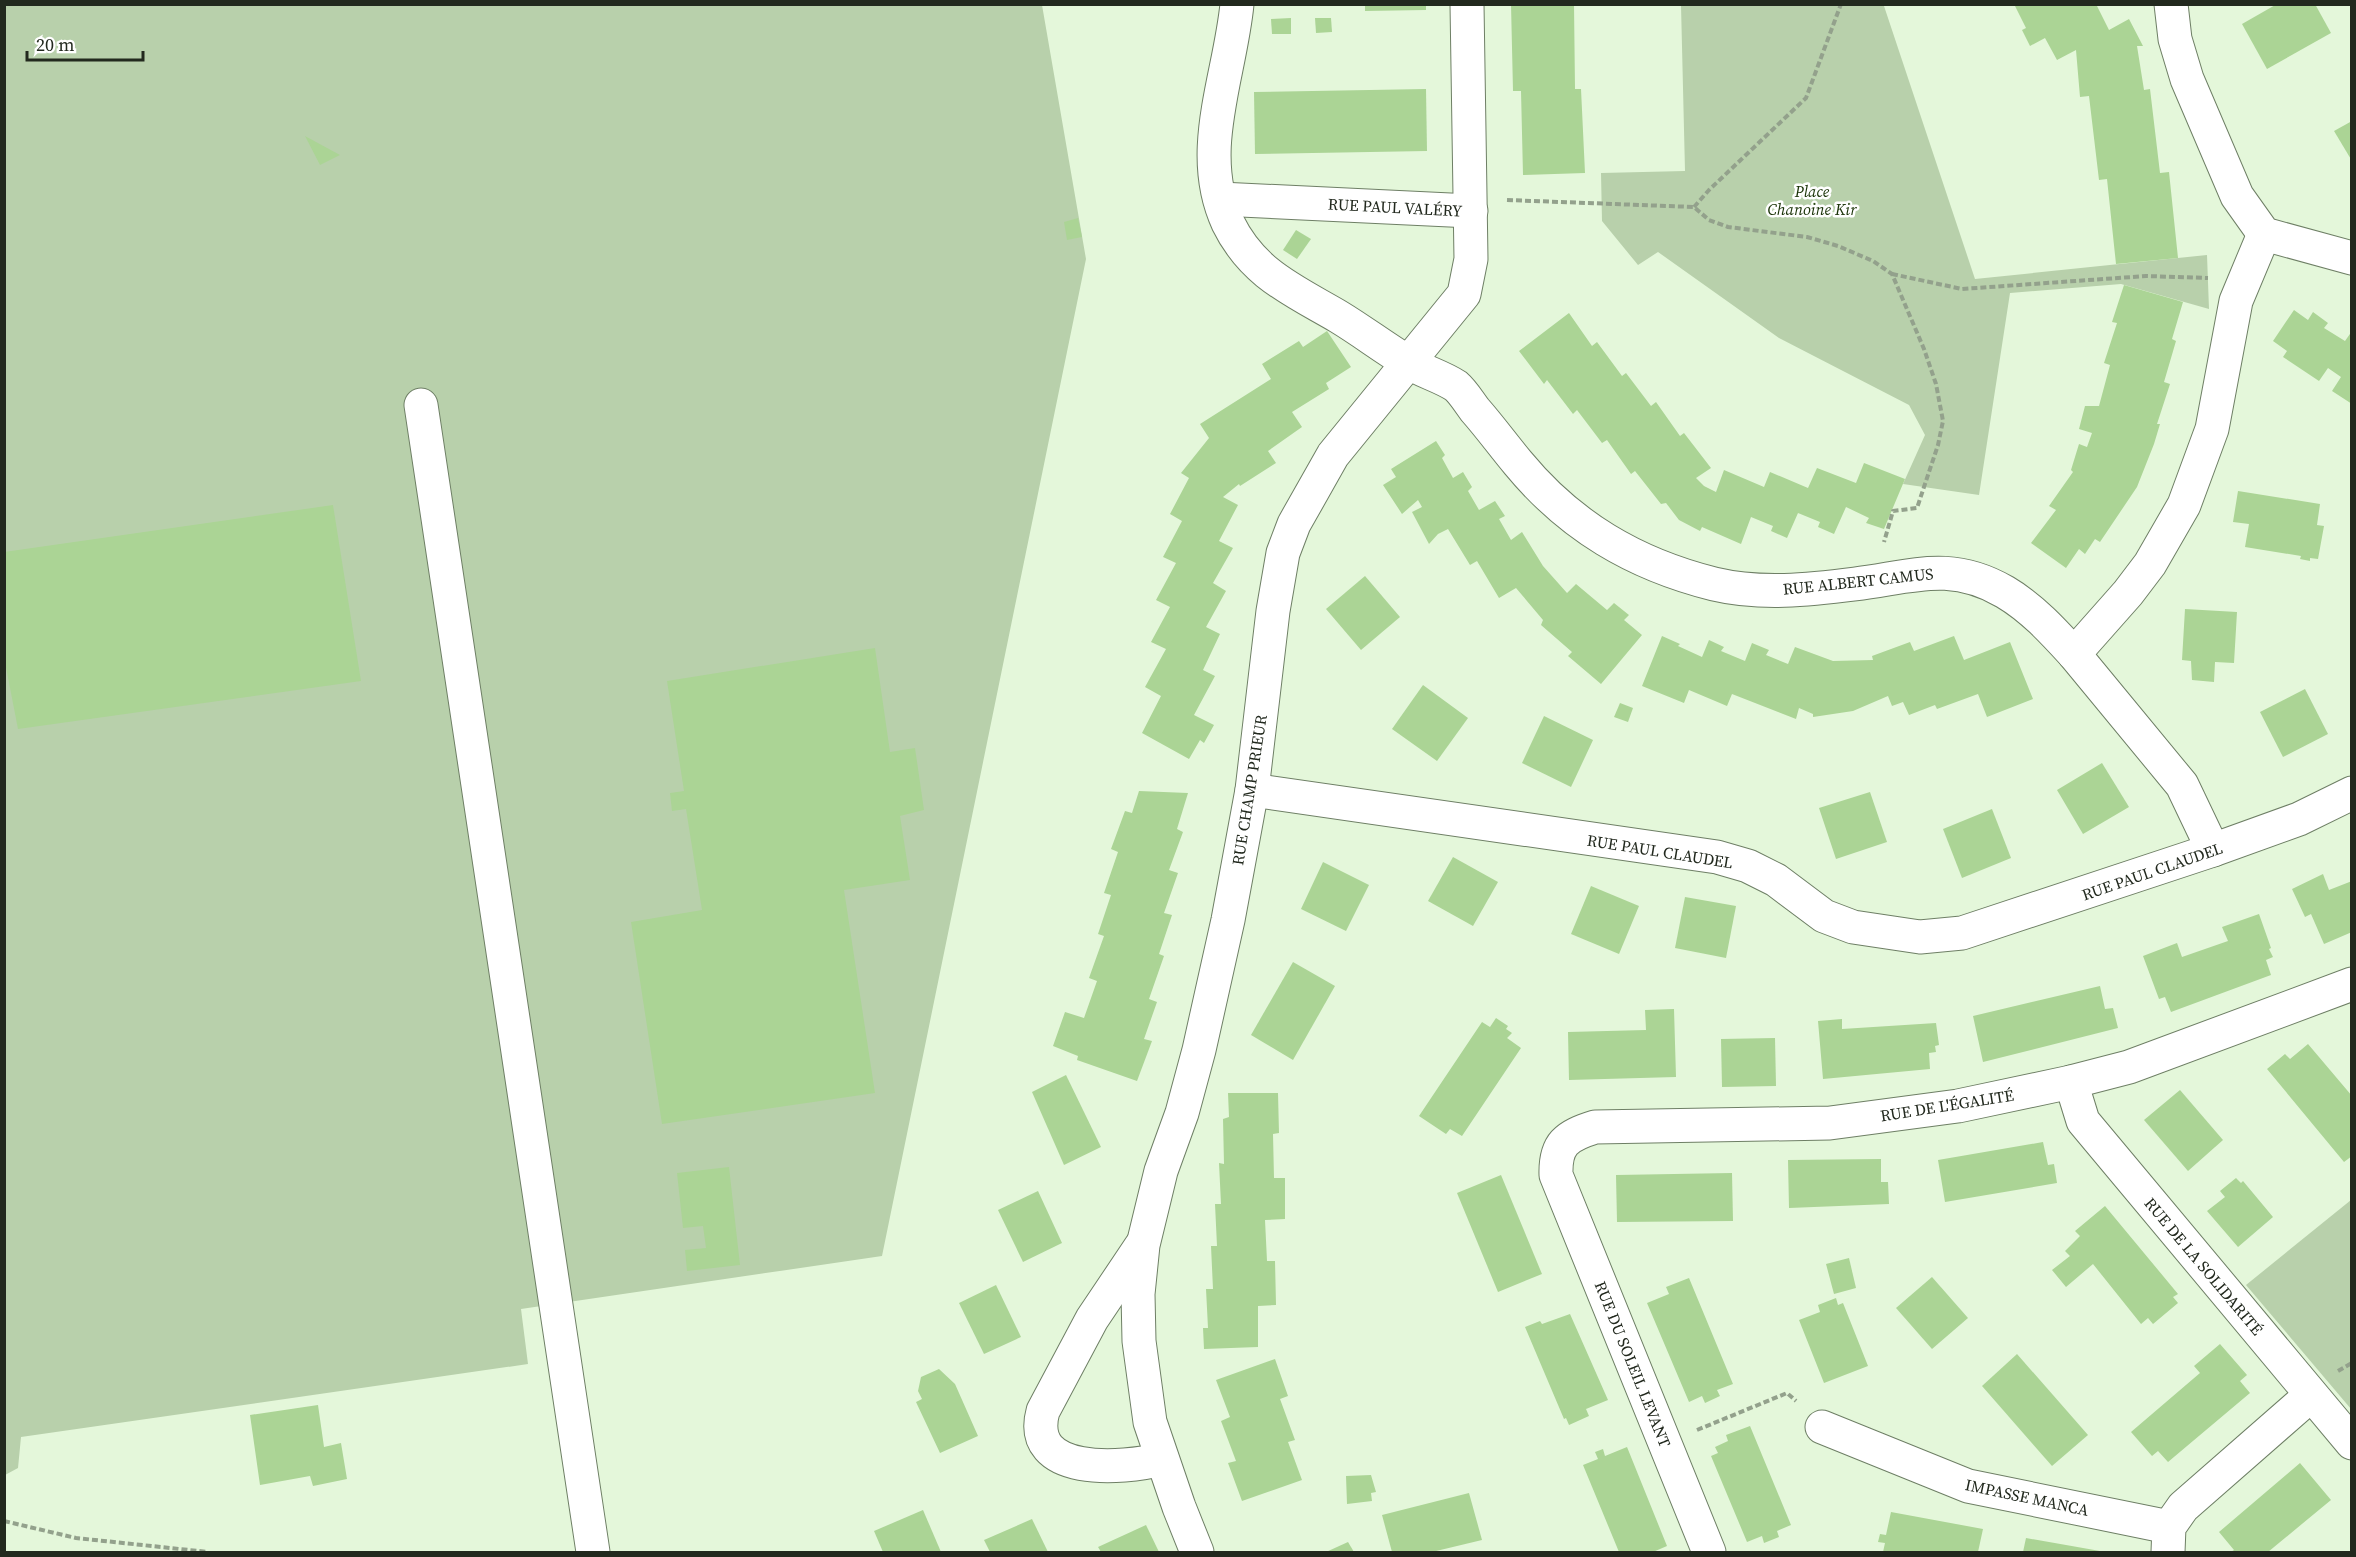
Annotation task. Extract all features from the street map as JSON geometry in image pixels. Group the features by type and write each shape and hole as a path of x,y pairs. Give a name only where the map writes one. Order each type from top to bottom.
{"street":[{"name":"RUE ALBERT CAMUS","path":"1237,4 1234,32 1216,115 1214,135 1214,156 1220,199 1227,221 1238,241 1263,270 1279,284 1370,336 1407,362 1457,387 1543,493 1587,530 1640,558 1674,572 1716,584 1750,590 1790,591 1936,572 1972,578 2018,600 2041,618 2074,654 2182,785 2213,850"},
{"name":"RUE PAUL VALÉRY","path":"1220,199 1471,205 1467,4"},
{"path":"2171,4 2175,39 2187,79 2237,196 2264,234 2352,258"},
{"name":"RUE CHAMP PRIEUR","path":"1197,1552 1150,1422 1139,1341 1138,1294 1143,1245 1161,1171 1182,1113 1200,1050 1228,921 1252,790 1273,611 1283,553 1294,524 1333,455 1464,294 1471,259 1471,205"},
{"path":"2074,654 2128,593 2150,564 2184,505 2212,429 2236,301 2264,234"},
{"path":"421,405 593,1552"},
{"name":"RUE PAUL CLAUDEL","path":"1252,790 1717,857 1748,866 1767,876 1824,916 1853,927 1920,937 1962,933 2213,850 2299,819 2352,793"},
{"name":"RUE DE L'ÉGALITÉ","path":"1556,1175 1556,1159 1562,1144 1575,1133 1594,1127 1830,1123 1958,1106 2129,1067 2348,995"},
{"name":"RUE DE LA SOLIDARITÉ","path":"2071,1082 2083,1121 2352,1443"},
{"name":"RUE DU SOLEIL LEVANT","path":"1556,1175 1709,1552"},
{"name":"RUE CHAMP PRIEUR","path":"1143,1245 1092,1319 1042,1411 1040,1426 1043,1441 1054,1455 1076,1463 1143,1464 1162,1459"},
{"path":"2168,1540 2182,1507 2311,1395"},
{"name":"IMPASSE MANCA","path":"1822,1427 1968,1486 2168,1540"}],"path":[{"path":"1694,207 1806,98 1841,4"},
{"path":"1471,205 1694,207 1709,220 1728,227 1807,237 1838,246 1873,261 1892,274 1962,289 2146,276 2208,278 2236,301"},
{"path":"1887,578 1883,550 1893,511 1917,508 1938,446 1943,421 1936,384 1924,349 1892,274"},
{"path":"1665,1444 1787,1393 1822,1427"},
{"path":"4,1521 76,1538 208,1552"}],"green space":[{"path":"5,5 1042,5 1086,259 882,1256 521,1309 528,1364 21,1437 18,1468 5,1475"},
{"name":"Place Chanoine Kir","path":"1681,5 1886,5 1884,6 1975,279 2207,255 2209,309 2121,284 2010,293 1979,495 1903,484 1925,435 1909,405 1779,338 1658,252 1638,265 1602,221 1601,173 1685,171"},
{"path":"2351,1200 2351,1409 2246,1285"}],"building":[{"path":"1365,4 1426,4 1426,10 1365,11"},
{"path":"1511,4 1574,4 1575,89 1581,89 1585,173 1523,175 1521,91 1513,91"},
{"path":"2014,4 2096,4 2109,30 2129,19 2143,46 2137,46 2144,90 2150,89 2160,173 2169,172 2178,258 2116,264 2107,179 2099,180 2089,96 2080,97 2076,50 2057,60 2045,38 2030,46 2022,30 2026,28"},
{"path":"2277,4 2315,4 2331,33 2267,69 2242,24"},
{"path":"1291,18 1291,34 1272,34 1271,19"},
{"path":"1315,18 1331,18 1332,32 1316,33"},
{"path":"1426,89 1427,151 1255,154 1254,92"},
{"path":"2352,121 2352,161 2334,131"},
{"path":"305,136 340,155 320,165"},
{"path":"1078,218 1082,237 1067,240 1064,222"},
{"path":"1296,230 1311,239 1297,259 1283,250"},
{"path":"2124,285 2183,302 2172,339 2176,341 2164,382 2170,384 2157,424 2160,424 2154,444 2137,487 2100,542 2095,539 2085,554 2079,549 2066,568 2031,543 2056,510 2049,506 2073,472 2071,470 2079,444 2087,447 2092,433 2079,429 2085,406 2099,406 2110,365 2104,363 2117,323 2112,322"},
{"path":"2294,310 2308,320 2313,312 2328,323 2324,328 2345,341 2352,331 2352,404 2332,391 2341,377 2328,368 2319,381 2283,357 2287,351 2273,341"},
{"path":"1569,313 1592,346 1597,342 1622,376 1626,373 1651,406 1656,402 1680,436 1684,433 1711,468 1696,478 1704,486 1716,492 1724,470 1764,487 1770,472 1808,488 1817,468 1856,483 1864,463 1905,479 1884,529 1866,523 1869,518 1846,507 1834,534 1818,527 1820,522 1798,513 1787,538 1771,531 1773,526 1751,517 1741,544 1702,527 1700,531 1679,520 1666,503 1661,504 1635,471 1631,474 1607,440 1602,443 1577,410 1573,414 1547,380 1544,384 1519,351"},
{"path":"1327,331 1351,367 1326,383 1329,389 1292,412 1302,427 1268,451 1276,463 1240,486 1239,484 1223,497 1238,505 1219,541 1233,548 1213,583 1226,591 1206,627 1220,634 1203,670 1215,676 1194,715 1214,725 1204,743 1200,740 1189,759 1142,733 1161,696 1145,687 1166,649 1151,642 1170,607 1156,600 1176,563 1163,557 1182,521 1170,514 1189,478 1181,473 1209,438 1200,424 1271,379 1262,364 1299,341 1303,347"},
{"path":"1436,441 1445,455 1442,458 1453,478 1463,472 1472,487 1468,491 1479,510 1495,501 1505,516 1499,519 1511,540 1522,532 1543,566 1567,593 1576,584 1607,610 1614,603 1629,615 1624,620 1642,635 1601,684 1568,656 1572,652 1541,625 1543,620 1516,588 1499,598 1477,561 1470,565 1448,529 1438,534 1429,544 1412,512 1422,507 1418,500 1402,514 1383,485 1396,477 1391,469"},
{"path":"2238,491 2320,504 2317,525 2324,526 2318,559 2310,558 2310,561 2300,559 2301,556 2245,547 2249,524 2233,522"},
{"path":"333,505 361,681 18,729 4,657 4,552"},
{"path":"1365,576 1400,617 1361,650 1326,609"},
{"path":"2185,609 2237,612 2234,663 2215,662 2214,682 2192,680 2191,661 2182,660"},
{"path":"1662,636 1702,657 1709,640 1724,647 1721,651 1745,661 1752,643 1769,650 1766,655 1788,664 1795,647 1833,661 1873,660 1872,656 1910,642 1914,651 1954,636 1964,660 2010,642 2033,699 1987,717 1978,694 1937,709 1935,705 1909,715 1903,702 1892,706 1888,696 1853,711 1813,717 1813,714 1799,708 1796,719 1732,694 1727,706 1689,690 1684,703 1642,686"},
{"path":"875,648 890,752 915,748 924,810 900,816 910,880 844,890 875,1093 662,1124 631,922 702,910 686,809 672,811 670,793 684,791 667,681"},
{"path":"1423,685 1468,718 1437,761 1392,729"},
{"path":"2305,689 2328,734 2283,757 2260,712"},
{"path":"1620,703 1633,708 1628,722 1614,717"},
{"path":"1544,716 1593,740 1571,787 1522,763"},
{"path":"2102,763 2129,807 2083,834 2057,790"},
{"path":"1139,791 1188,793 1177,829 1183,832 1169,870 1178,873 1164,913 1172,915 1159,954 1164,956 1149,999 1157,1002 1144,1039 1152,1041 1137,1081 1077,1060 1078,1056 1053,1046 1065,1012 1084,1018 1097,981 1089,978 1104,936 1098,934 1111,895 1104,893 1118,852 1111,849 1125,811 1132,813"},
{"path":"1870,792 1887,842 1836,859 1819,808"},
{"path":"1992,809 2011,858 1962,878 1943,829"},
{"path":"1453,857 1498,882 1473,926 1428,901"},
{"path":"1323,862 1369,885 1346,931 1301,909"},
{"path":"2323,874 2329,890 2352,881 2352,932 2324,944 2311,914 2305,917 2292,889"},
{"path":"1591,886 1639,906 1619,954 1571,934"},
{"path":"1685,897 1736,906 1726,958 1675,948"},
{"path":"2259,914 2273,957 2266,960 2271,975 2171,1012 2165,997 2159,999 2143,956 2177,943 2182,957 2228,941 2222,927"},
{"path":"1293,962 1335,986 1293,1060 1251,1035"},
{"path":"2100,986 2105,1009 2113,1008 2118,1028 1983,1062 1973,1016"},
{"path":"1674,1009 1676,1077 1569,1080 1568,1032 1646,1030 1645,1010"},
{"path":"1496,1018 1508,1026 1506,1029 1512,1033 1507,1038 1521,1048 1462,1136 1450,1129 1446,1134 1419,1116 1482,1022 1490,1027"},
{"path":"1842,1019 1842,1029 1936,1023 1939,1045 1935,1046 1936,1052 1929,1053 1930,1069 1823,1079 1818,1021"},
{"path":"1775,1038 1776,1086 1722,1087 1721,1039"},
{"path":"2308,1044 2352,1096 2352,1156 2344,1162 2267,1069 2285,1054 2290,1059"},
{"path":"1066,1075 1101,1147 1064,1165 1032,1092"},
{"path":"2180,1090 2223,1140 2188,1171 2144,1120"},
{"path":"1228,1093 1278,1093 1279,1133 1273,1134 1274,1178 1285,1178 1285,1219 1265,1220 1267,1261 1275,1261 1276,1305 1258,1306 1258,1347 1204,1349 1203,1328 1208,1328 1206,1289 1213,1289 1211,1246 1217,1246 1215,1204 1221,1204 1219,1163 1224,1164 1223,1119 1229,1117"},
{"path":"2043,1142 2048,1165 2054,1164 2057,1183 1945,1202 1938,1160"},
{"path":"1881,1159 1881,1182 1888,1182 1889,1204 1789,1208 1788,1160"},
{"path":"729,1167 740,1265 687,1271 685,1250 706,1248 703,1226 683,1228 677,1173"},
{"path":"1732,1173 1733,1221 1617,1222 1616,1175"},
{"path":"1501,1175 1542,1274 1498,1292 1457,1193"},
{"path":"2236,1178 2241,1183 2243,1181 2273,1217 2238,1247 2207,1211 2225,1197 2220,1191"},
{"path":"1038,1191 1062,1243 1023,1262 998,1210"},
{"path":"2105,1206 2178,1294 2173,1297 2178,1303 2153,1324 2148,1318 2141,1324 2093,1264 2066,1287 2052,1270 2070,1256 2065,1251 2080,1236 2075,1231"},
{"path":"1849,1258 1856,1288 1834,1294 1826,1264"},
{"path":"1932,1277 1968,1318 1932,1349 1896,1308"},
{"path":"1689,1278 1733,1384 1717,1390 1720,1396 1705,1403 1702,1396 1689,1402 1647,1303 1669,1294 1666,1287"},
{"path":"996,1285 1021,1337 984,1354 959,1303"},
{"path":"1836,1298 1838,1305 1843,1303 1868,1366 1824,1383 1799,1320 1820,1312 1818,1305"},
{"path":"1570,1314 1608,1400 1586,1409 1589,1416 1569,1425 1566,1418 1564,1419 1525,1327 1540,1321 1542,1324"},
{"path":"2220,1344 2247,1375 2240,1381 2250,1393 2168,1462 2158,1451 2152,1456 2131,1432 2200,1373 2194,1366"},
{"path":"2017,1354 2088,1435 2052,1466 1982,1386"},
{"path":"1275,1359 1288,1396 1280,1399 1295,1440 1288,1442 1302,1480 1242,1501 1228,1463 1236,1461 1221,1421 1230,1417 1216,1380"},
{"path":"939,1369 955,1384 978,1436 940,1453 916,1402 922,1399 918,1391 921,1377"},
{"path":"318,1405 324,1447 341,1443 347,1479 313,1486 310,1476 260,1485 250,1415"},
{"path":"1750,1426 1791,1525 1777,1531 1779,1537 1764,1543 1762,1536 1747,1542 1711,1456 1718,1453 1715,1447 1728,1441 1726,1435"},
{"path":"1627,1447 1667,1546 1653,1552 1619,1552 1583,1465 1598,1459 1595,1452 1603,1449 1605,1456"},
{"path":"2300,1463 2331,1500 2268,1552 2231,1552 2234,1550 2219,1532"},
{"path":"1371,1475 1376,1492 1371,1493 1372,1501 1347,1504 1346,1476"},
{"path":"1469,1493 1482,1540 1432,1552 1392,1552 1382,1515"},
{"path":"923,1510 941,1552 883,1552 874,1531"},
{"path":"1891,1512 1983,1529 1978,1552 1883,1552 1885,1543 1878,1542 1880,1534 1886,1535"},
{"path":"1032,1519 1048,1552 990,1552 984,1540"},
{"path":"1146,1525 1159,1552 1101,1552 1098,1547"},
{"path":"2026,1538 2100,1551 2100,1552 2023,1552"},
{"path":"1348,1542 1354,1552 1326,1552"}]}
